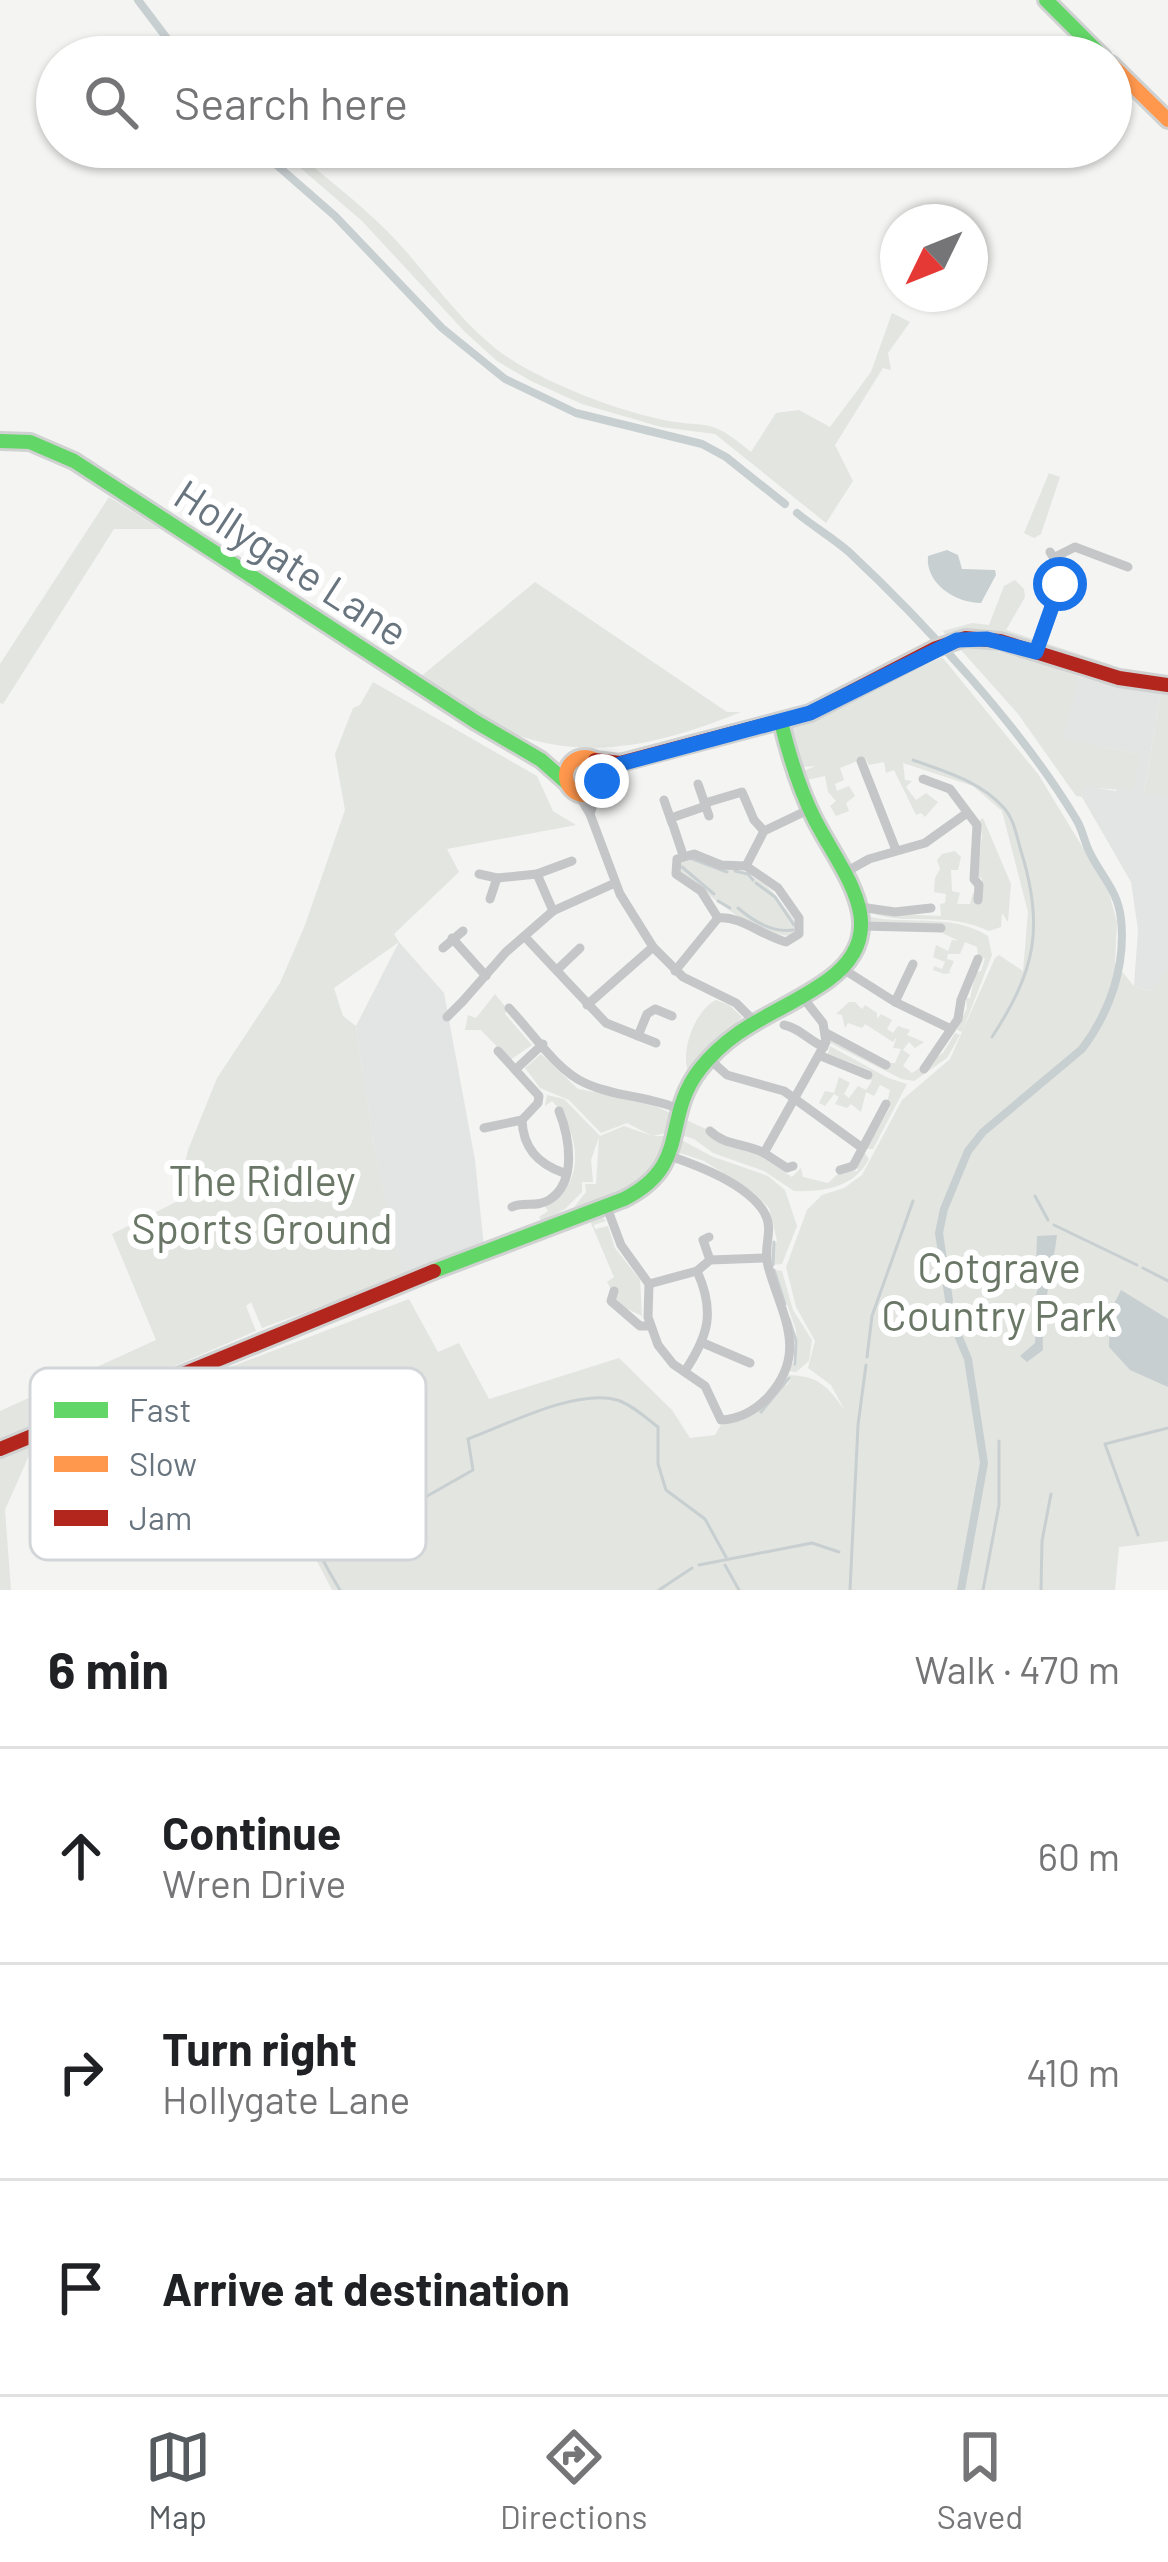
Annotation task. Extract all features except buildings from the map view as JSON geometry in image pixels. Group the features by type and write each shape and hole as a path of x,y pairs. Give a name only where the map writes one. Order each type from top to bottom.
{"street":[{"path":"1046,0 1082,36"},
{"path":"1132,85 1168,120"},
{"name":"Hollygate Lane","path":"0,441 30,442 74,461 541,760 572,788"},
{"path":"1036,652 1058,596 1060,578 1053,554 1076,547 1128,567"},
{"path":"541,760 620,764 781,722 848,696 965,638 987,639 1119,678 1168,685"},
{"path":"200,1368 650,1184 670,1156 691,1078 752,1018 843,969 862,926 860,908 810,809 781,722"},
{"path":"578,759 567,770 572,788 590,814 615,883 652,947 675,971 742,1007 752,1018"},
{"path":"590,814 601,784 602,769 596,760"},
{"path":"861,760 896,850"},
{"path":"572,788 591,794 620,764"},
{"path":"851,782 866,775"},
{"path":"923,779 950,789 978,830 974,880 979,885 978,900"},
{"path":"698,784 707,808"},
{"path":"672,822 742,792 764,831"},
{"path":"664,800 683,855"},
{"path":"746,866 764,831 810,809"},
{"path":"844,873 925,843 967,813"},
{"path":"683,855 746,866 778,887 799,918 800,934 786,942 734,918 718,918"},
{"path":"683,855 677,860 676,874 701,891 718,918"},
{"path":"479,874 497,878 536,874 572,861"},
{"path":"536,874 554,910"},
{"path":"490,899 497,878"},
{"path":"447,1017 506,952 554,910 615,883"},
{"path":"860,908 895,912 931,908"},
{"path":"675,971 718,918"},
{"path":"862,926 941,928"},
{"path":"443,948 463,931"},
{"path":"452,938 486,976"},
{"path":"526,938 606,1023 656,1043"},
{"path":"587,1005 652,947"},
{"path":"556,970 580,948"},
{"path":"923,1069 958,1019 978,959"},
{"path":"895,1002 913,964"},
{"path":"843,969 951,1029"},
{"path":"764,1154 823,1052 826,1033 801,994"},
{"path":"509,1008 584,1083 680,1108"},
{"path":"638,1036 650,1011 672,1016"},
{"path":"784,1025 868,1075"},
{"path":"826,1033 886,1065"},
{"path":"516,1069 543,1044"},
{"path":"484,1128 522,1120 538,1103 539,1096 498,1051"},
{"path":"708,1058 727,1075 771,1085 796,1098 861,1147"},
{"path":"840,1170 853,1166 886,1104"},
{"path":"512,1207 548,1201 564,1176 570,1139 559,1111"},
{"path":"522,1120 526,1145 564,1176"},
{"path":"710,1131 729,1143 747,1144 787,1168 794,1166"},
{"path":"598,1207 649,1284 650,1326 664,1355 705,1386 721,1420 746,1414 776,1388 791,1346 766,1258 770,1227 758,1204 717,1173 670,1156"},
{"path":"709,1237 703,1240 710,1260"},
{"path":"649,1284 697,1271 710,1260 766,1258"},
{"path":"685,1371 703,1343 710,1318 697,1271"},
{"path":"614,1291 611,1301 640,1326 650,1326"},
{"path":"703,1343 750,1363"},
{"path":"0,1449 30,1437"}],"shaded area":[{"path":"947,550 958,555 962,569 995,570 981,603 952,595 931,575 928,556"},
{"path":"1080,677 1161,692 1144,792 1168,797 1168,968 1152,991 1134,986 1138,930 1131,882 1082,797 1084,786 1116,791 1136,753 1061,738"},
{"path":"399,942 444,993 475,1160 484,1247 403,1279 374,1147 356,1026"},
{"path":"1057,1235 1043,1350 1027,1362 1020,1356 1035,1343 1032,1306 1043,1274 1036,1265 1037,1236"},
{"path":"1121,1290 1168,1319 1168,1387 1130,1370 1109,1347 1110,1312"}],"green space":[{"path":"300,168 315,168 364,209 463,318 515,362 622,409 715,428 751,452 776,413 799,410 830,427 871,372 892,313 910,322 888,353 891,370 883,368 835,445 853,481 826,523 715,434 661,427 582,404 497,361 362,221"},
{"path":"1049,473 1060,477 1041,534 1034,538 1024,533"},
{"path":"109,497 160,529 114,529 0,703 0,664"},
{"path":"1015,580 1025,597 1006,630 1112,665 1109,669 1036,646 947,639 943,631 972,623 989,625 1004,586"},
{"path":"535,582 727,712 741,712 683,733 626,746 567,746 495,726 419,678"},
{"path":"970,646 1013,654 1080,677 1062,738 1136,753 1140,758 1133,791 1084,787 1082,797 1076,796 1018,714 961,650"},
{"name":"Cotgrave Country Park","path":"942,657 1038,774 1108,889 1117,922 1115,963 1134,986 1151,991 1168,968 1168,1541 1119,1547 1115,1590 332,1590 316,1560 426,1560 426,1368 228,1368 409,1299 438,1352 459,1343 489,1399 619,1358 672,1410 690,1438 715,1435 721,1425 748,1417 781,1383 787,1385 791,1378 787,1375 821,1383 844,1409 831,1385 808,1368 815,1341 796,1307 786,1267 807,1210 822,1195 862,1175 902,1100 950,1059 995,958 999,955 1023,971 1028,912 1002,811 973,786 903,763 905,780 912,781 906,787 916,800 926,793 938,802 925,817 916,815 894,770 886,773 884,762 869,765 865,758 840,768 844,780 835,784 837,791 849,786 855,796 846,803 849,811 836,816 830,806 836,801 828,792 825,776 807,780 804,771 815,766 802,767 790,728"},
{"name":"The Ridley Sports Ground","path":"373,682 537,776 553,811 576,825 447,849 459,872 394,934 399,942 334,988 343,1016 356,1026 374,1147 403,1277 262,1328 251,1302 246,1306 256,1331 170,1368 94,1368 156,1340 112,1234 176,1202 188,1150 217,1078 280,983 345,810 335,754 353,708 360,705"},
{"path":"1168,690 1168,797 1144,793 1161,692"},
{"path":"983,818 1011,884 1008,922 1002,913 1001,927 989,931 957,921 870,913 941,916 940,904 945,903 946,894 934,892 940,869 937,860 955,851 961,857 958,870 951,870 952,891 960,893 957,904 970,904 973,893 982,900 978,876 979,821"},
{"path":"687,857 764,884 797,929 789,936 773,933 731,912 680,872 681,860"},
{"path":"870,917 960,924 988,936 992,955 962,1032 957,1030 967,1008 966,998 985,959 978,955 977,947 965,942 960,954 948,954 947,959 954,961 952,973 944,974 933,970 934,966 942,969 945,962 933,957 936,945 948,951 952,940 959,941 940,932 870,924"},
{"path":"495,994 507,1009 505,1014 532,1045 510,1060 481,1030 465,1030 468,1015 476,1018"},
{"path":"716,1000 742,1017 689,1073 686,1055 691,1033"},
{"path":"849,1002 862,1009 865,1005 877,1013 877,1019 881,1014 892,1020 887,1029 893,1033 898,1026 924,1042 915,1048 909,1042 903,1050 910,1055 903,1066 912,1073 943,1053 955,1033 960,1035 947,1058 914,1081 902,1079 830,1043 831,1037 839,1046 895,1063 901,1049 893,1048 897,1036 893,1042 865,1024 862,1028 848,1023 845,1028 842,1015 836,1014"},
{"path":"830,1046 907,1084 873,1149 866,1149 891,1106 887,1103 890,1090 880,1085 874,1096 866,1092 861,1112 851,1104 847,1108 835,1104 839,1097 834,1094 825,1106 819,1103 825,1091 834,1093 839,1077 850,1083 844,1094 849,1098 858,1086 866,1090 872,1081 867,1077 870,1070 828,1054"},
{"path":"541,1054 578,1089 644,1101 673,1114 670,1132 653,1136 669,1136 653,1173 622,1192 574,1207 586,1192 585,1184 596,1184 599,1137 591,1160 593,1182 582,1182 582,1192 565,1209 542,1222 539,1217 548,1211 545,1206 569,1184 575,1155 561,1112 552,1101 545,1106 547,1095 564,1099 600,1136 624,1126 652,1136 627,1123 601,1133 569,1100 540,1088 525,1068"},
{"path":"684,1119 748,1148 792,1177 801,1168 803,1177 828,1183 841,1171 858,1171 856,1162 864,1152 869,1159 855,1176 837,1186 794,1191 764,1171 713,1153 681,1135"},
{"path":"680,1139 711,1156 768,1176 785,1190 797,1226 782,1264 771,1265 771,1249 777,1241 769,1208 704,1161 677,1152"},
{"path":"599,1213 606,1221 594,1225 595,1229 608,1226 615,1248 640,1280 642,1316 619,1305 607,1282 614,1277 588,1216"},
{"path":"775,1270 782,1271 793,1310 812,1340 809,1361 796,1372 788,1371 792,1363 797,1364 796,1330"},
{"path":"30,1397 30,1428 0,1441 0,1411"},
{"name":"Cotgrave Country Park","path":"30,1444 5,1510 11,1590 0,1590 0,1455"}],"waterway":[{"path":"138,0 165,36"},
{"path":"280,168 335,216 442,328 505,379 576,413 702,444 785,504"},
{"path":"797,513 879,580 1001,714 1076,819 1119,909 1118,971 1092,1035 1082,1049 983,1132 968,1151 939,1233 949,1300"},
{"path":"913,760 984,791 1007,812 1016,834 1033,903 1032,948 1018,991 992,1037"},
{"path":"690,858 727,872"},
{"path":"682,867 714,894"},
{"path":"735,871 753,880"},
{"path":"756,883 775,897 794,925"},
{"path":"718,901 730,908"},
{"path":"738,908 763,925 793,930"},
{"path":"1035,1196 1048,1220"},
{"path":"867,1357 872,1316 913,1201"},
{"path":"1054,1225 1137,1265"},
{"path":"773,1265 774,1242"},
{"path":"1143,1268 1168,1281"},
{"path":"774,1270 785,1304"},
{"path":"789,1319 796,1341 795,1364"},
{"path":"952,1321 968,1359 984,1463 961,1590"},
{"path":"850,1590 858,1425 866,1365"},
{"path":"761,1412 789,1378"},
{"path":"426,1497 473,1470 468,1439 562,1403 617,1400 658,1427 658,1464 666,1490 705,1519 726,1557"},
{"path":"1138,1535 1105,1444 1168,1428"},
{"path":"983,1590 999,1505 999,1441"},
{"path":"1041,1590 1042,1541 1051,1494"},
{"path":"699,1565 812,1543 839,1552"},
{"path":"323,1560 340,1590"},
{"path":"725,1565 739,1590"},
{"path":"659,1590 692,1568"}],"traffic: fast":[{"path":"1046,0 1082,36"},
{"path":"0,441 30,442 74,461 541,760 567,783"},
{"path":"434,1271 624,1199 645,1186 668,1156 688,1088 714,1053 828,980 848,961 859,941 857,900 804,795 781,722"}],"traffic: slow":[{"path":"1132,85 1168,120"},
{"path":"585,757 598,763 604,776 598,789 585,795 572,789 566,776 572,763 585,757"}],"traffic: jam":[{"path":"595,760 620,763 810,713 936,648 965,638 1000,641 1119,678 1168,685"},
{"path":"197,1368 434,1271"},
{"path":"0,1449 30,1437"}],"route":[{"path":"602,781 620,764 821,709 957,640 987,639 1036,652 1060,584"}]}
